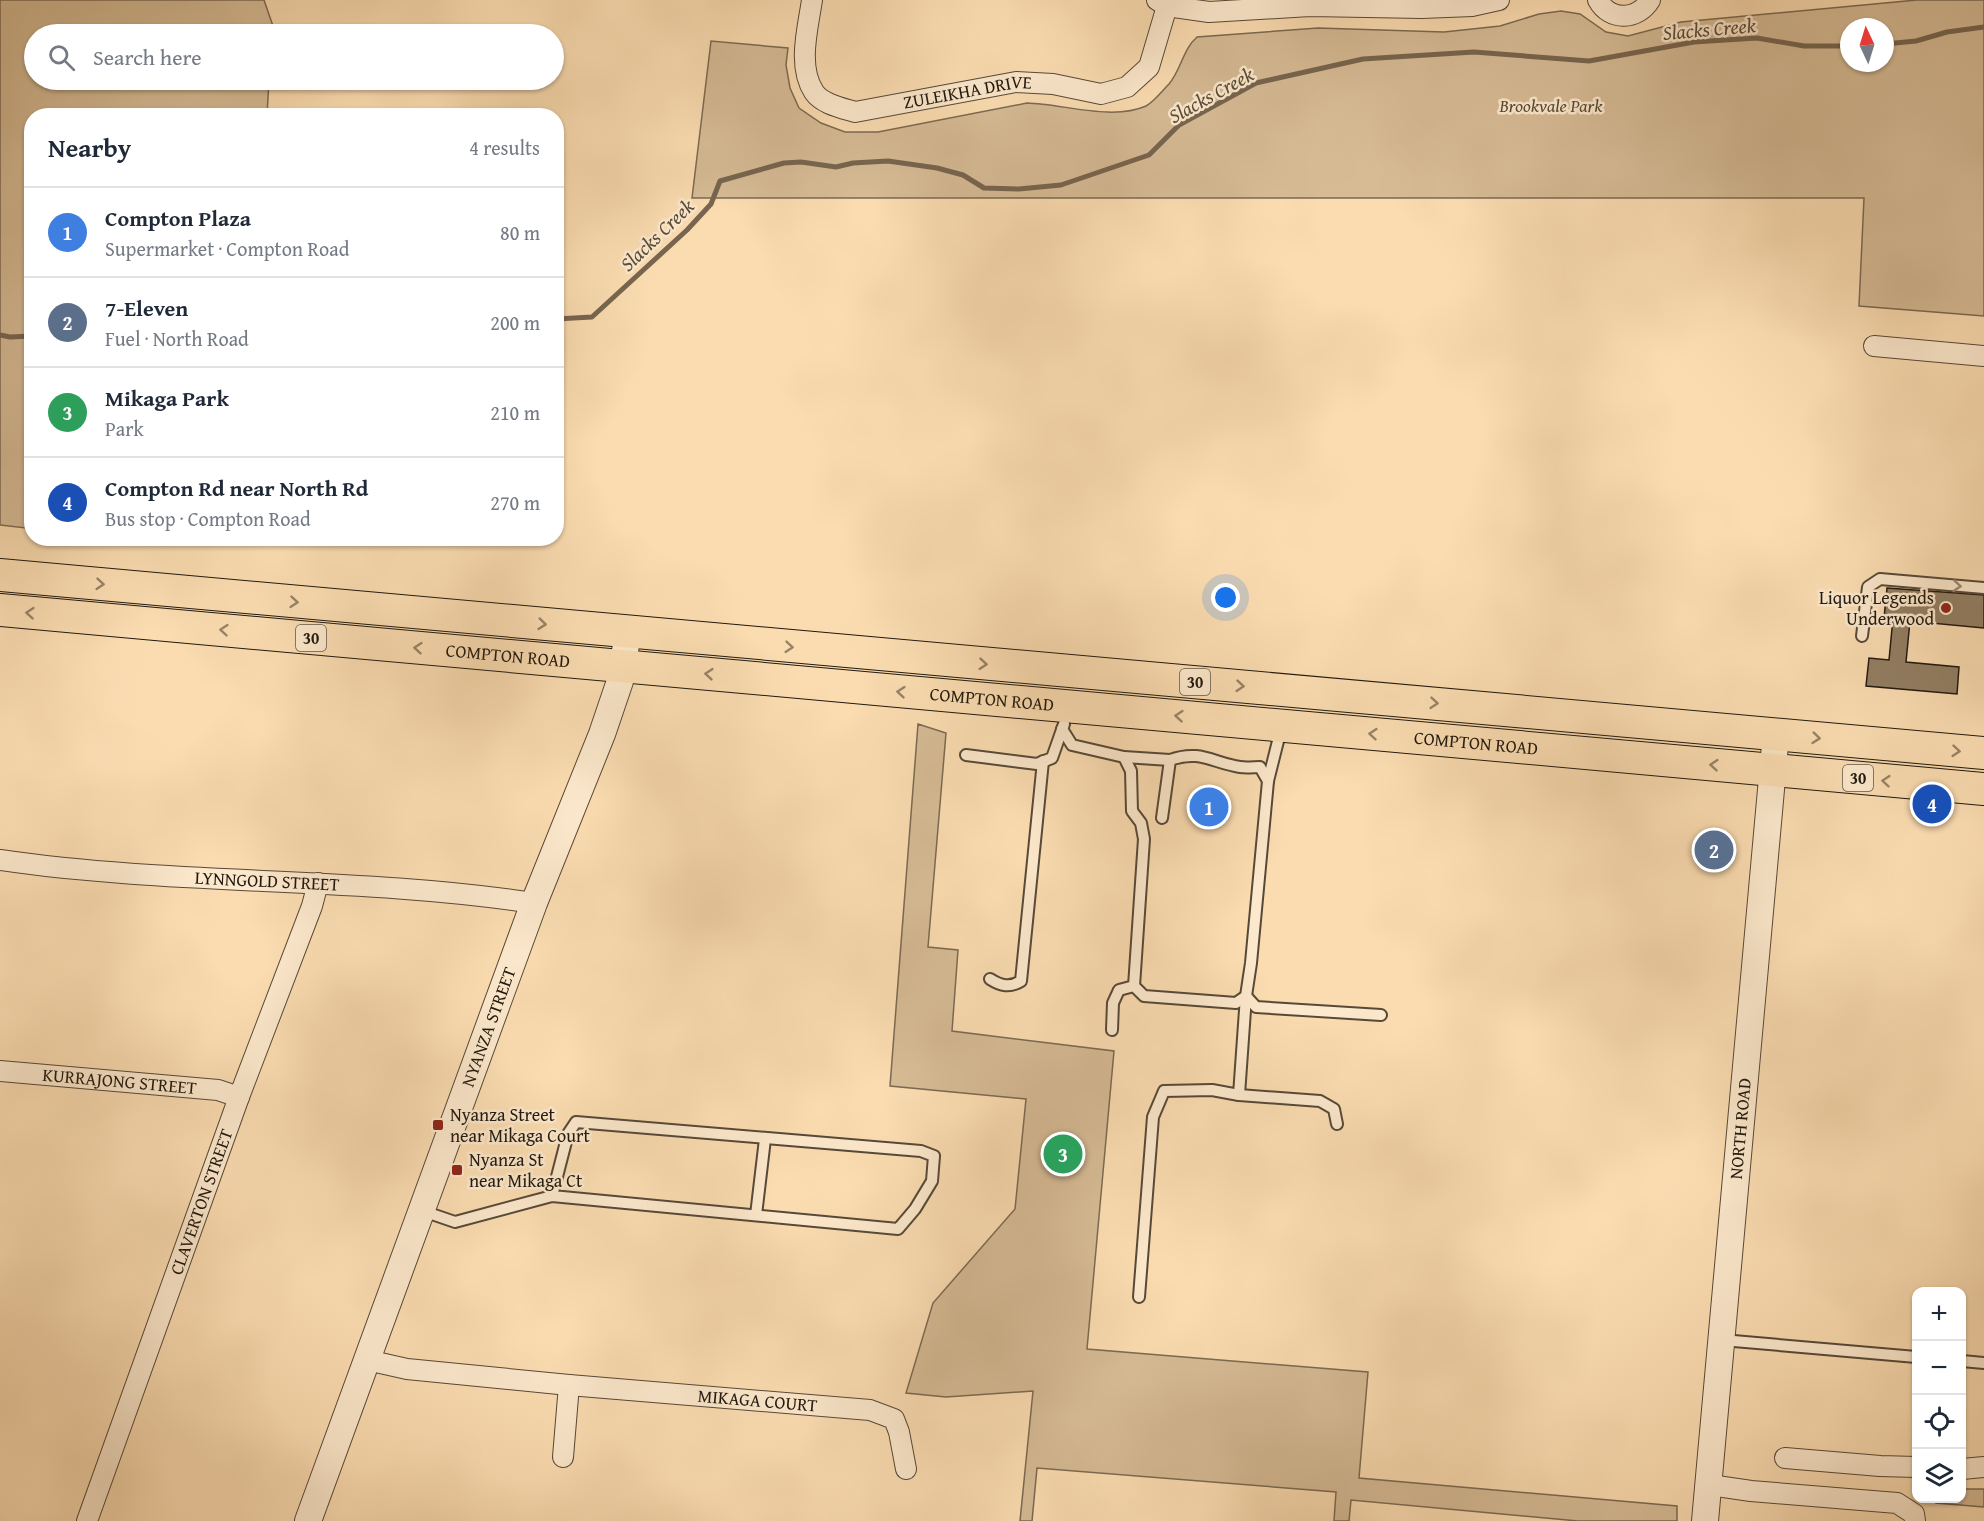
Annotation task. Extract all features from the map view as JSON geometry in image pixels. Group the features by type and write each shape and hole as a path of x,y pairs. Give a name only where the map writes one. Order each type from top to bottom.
{"main road":[{"name":"COMPTON ROAD","path":"0,575 1984,753"},
{"name":"COMPTON ROAD","path":"0,610 623,667 1065,718 1281,726 1984,789"}],"street":[{"name":"ZULEIKHA DRIVE","path":"812,0 805,55 807,73 814,93 833,105 855,112 1016,82 1053,84 1101,94 1127,87 1149,67 1162,3"},
{"path":"1162,3 1209,12 1310,6 1422,4 1472,6 1499,0"},
{"path":"1598,0 1608,12 1626,16 1643,9 1650,0"},
{"path":"1874,346 1984,356"},
{"name":"NYANZA STREET","path":"308,1521 534,903 602,735 623,667 628,633"},
{"name":"NORTH ROAD","path":"1706,1521 1776,735"},
{"name":"LYNNGOLD STREET","path":"0,860 83,871 318,883 496,897 534,903"},
{"name":"CLAVERTON STREET","path":"87,1521 239,1096 312,906 318,883"},
{"name":"KURRAJONG STREET","path":"0,1071 218,1090 239,1096"},
{"name":"MIKAGA COURT","path":"367,1360 407,1369 870,1410 894,1419 899,1432 906,1469"},
{"path":"562,1457 569,1385"},
{"path":"1785,1458 1912,1467"},
{"path":"1966,1469 1984,1467"},
{"path":"1710,1485 1750,1491 1897,1503 1915,1518"}],"lane":[{"path":"1862,636 1868,587 1880,579 1984,588"},
{"path":"1065,718 1072,745 1124,757 1170,760 1180,756 1202,756 1242,768 1260,767 1268,781"},
{"path":"966,755 1037,764 1052,758 1065,718"},
{"path":"1239,1095 1246,996 1268,781 1281,726"},
{"path":"1124,757 1131,771 1132,811 1141,823 1143,839 1134,986 1144,996 1236,1004 1246,996"},
{"path":"1162,818 1170,760"},
{"path":"990,979 1000,985 1013,986 1021,981 1043,761"},
{"path":"1112,1030 1113,1003 1119,990 1134,986"},
{"path":"1246,996 1256,1007 1381,1015"},
{"path":"1139,1297 1153,1117 1164,1091 1212,1090 1239,1095 1320,1101 1334,1109 1337,1124"},
{"path":"423,1211 455,1222 552,1196 898,1229 915,1209 932,1181 934,1156 921,1151 576,1122 568,1134 552,1196"},
{"path":"756,1215 765,1139"},
{"path":"1722,1340 1912,1357"},
{"path":"1966,1361 1984,1363"}],"green space":[{"path":"0,0 264,0 272,24 24,24 24,90 268,90 267,108 24,108 24,528 0,525"},
{"name":"Brookvale Park","path":"1917,0 1984,0 1984,316 1859,306 1864,198 692,198 711,41 788,48 786,65 790,88 799,108 821,123 845,132 878,132 1027,103 1103,112 1133,110 1149,104 1169,84 1188,47 1197,37 1318,28 1444,32 1500,26 1539,14 1561,11 1580,14 1606,32 1628,36 1681,22"},
{"path":"918,724 946,733 928,947 958,950 952,1031 1114,1051 1087,1349 1368,1372 1359,1478 1677,1506 1677,1521 1578,1521 1351,1500 1349,1521 1334,1521 1336,1492 1037,1468 1032,1521 1020,1521 1033,1391 946,1397 906,1393 933,1303 1015,1209 1026,1099 890,1086"},
{"path":"1966,1489 1984,1489 1984,1507 1936,1503 1966,1503"}],"building":[{"path":"1887,588 1984,595 1984,628 1910,621 1906,662 1959,667 1957,694 1866,686 1869,658 1889,660 1893,618 1884,618"}],"waterway":[{"name":"Slacks Creek","path":"1894,43 1984,27"},
{"name":"Slacks Creek","path":"564,319 592,317 687,230 711,204 720,181 784,163 801,162 836,167 853,163 888,161 937,168 963,175 984,188 1019,189 1061,185 1149,155 1179,125 1256,83 1363,59 1474,52 1589,61 1694,42 1757,38 1804,46 1840,46"},
{"name":"Slacks Creek","path":"0,335 24,336"}],"place":[{"name":"Liquor Legends Underwood","path":"1946,608"},
{"name":"Compton Rd near North Rd","path":"1932,804"},
{"name":"Compton Plaza","path":"1209,807"},
{"name":"7-Eleven","path":"1714,850"},
{"name":"Nyanza Street near Mikaga Court","path":"438,1125"},
{"name":"Mikaga Park","path":"1063,1154"},
{"name":"Nyanza St near Mikaga Ct","path":"457,1170"}]}
